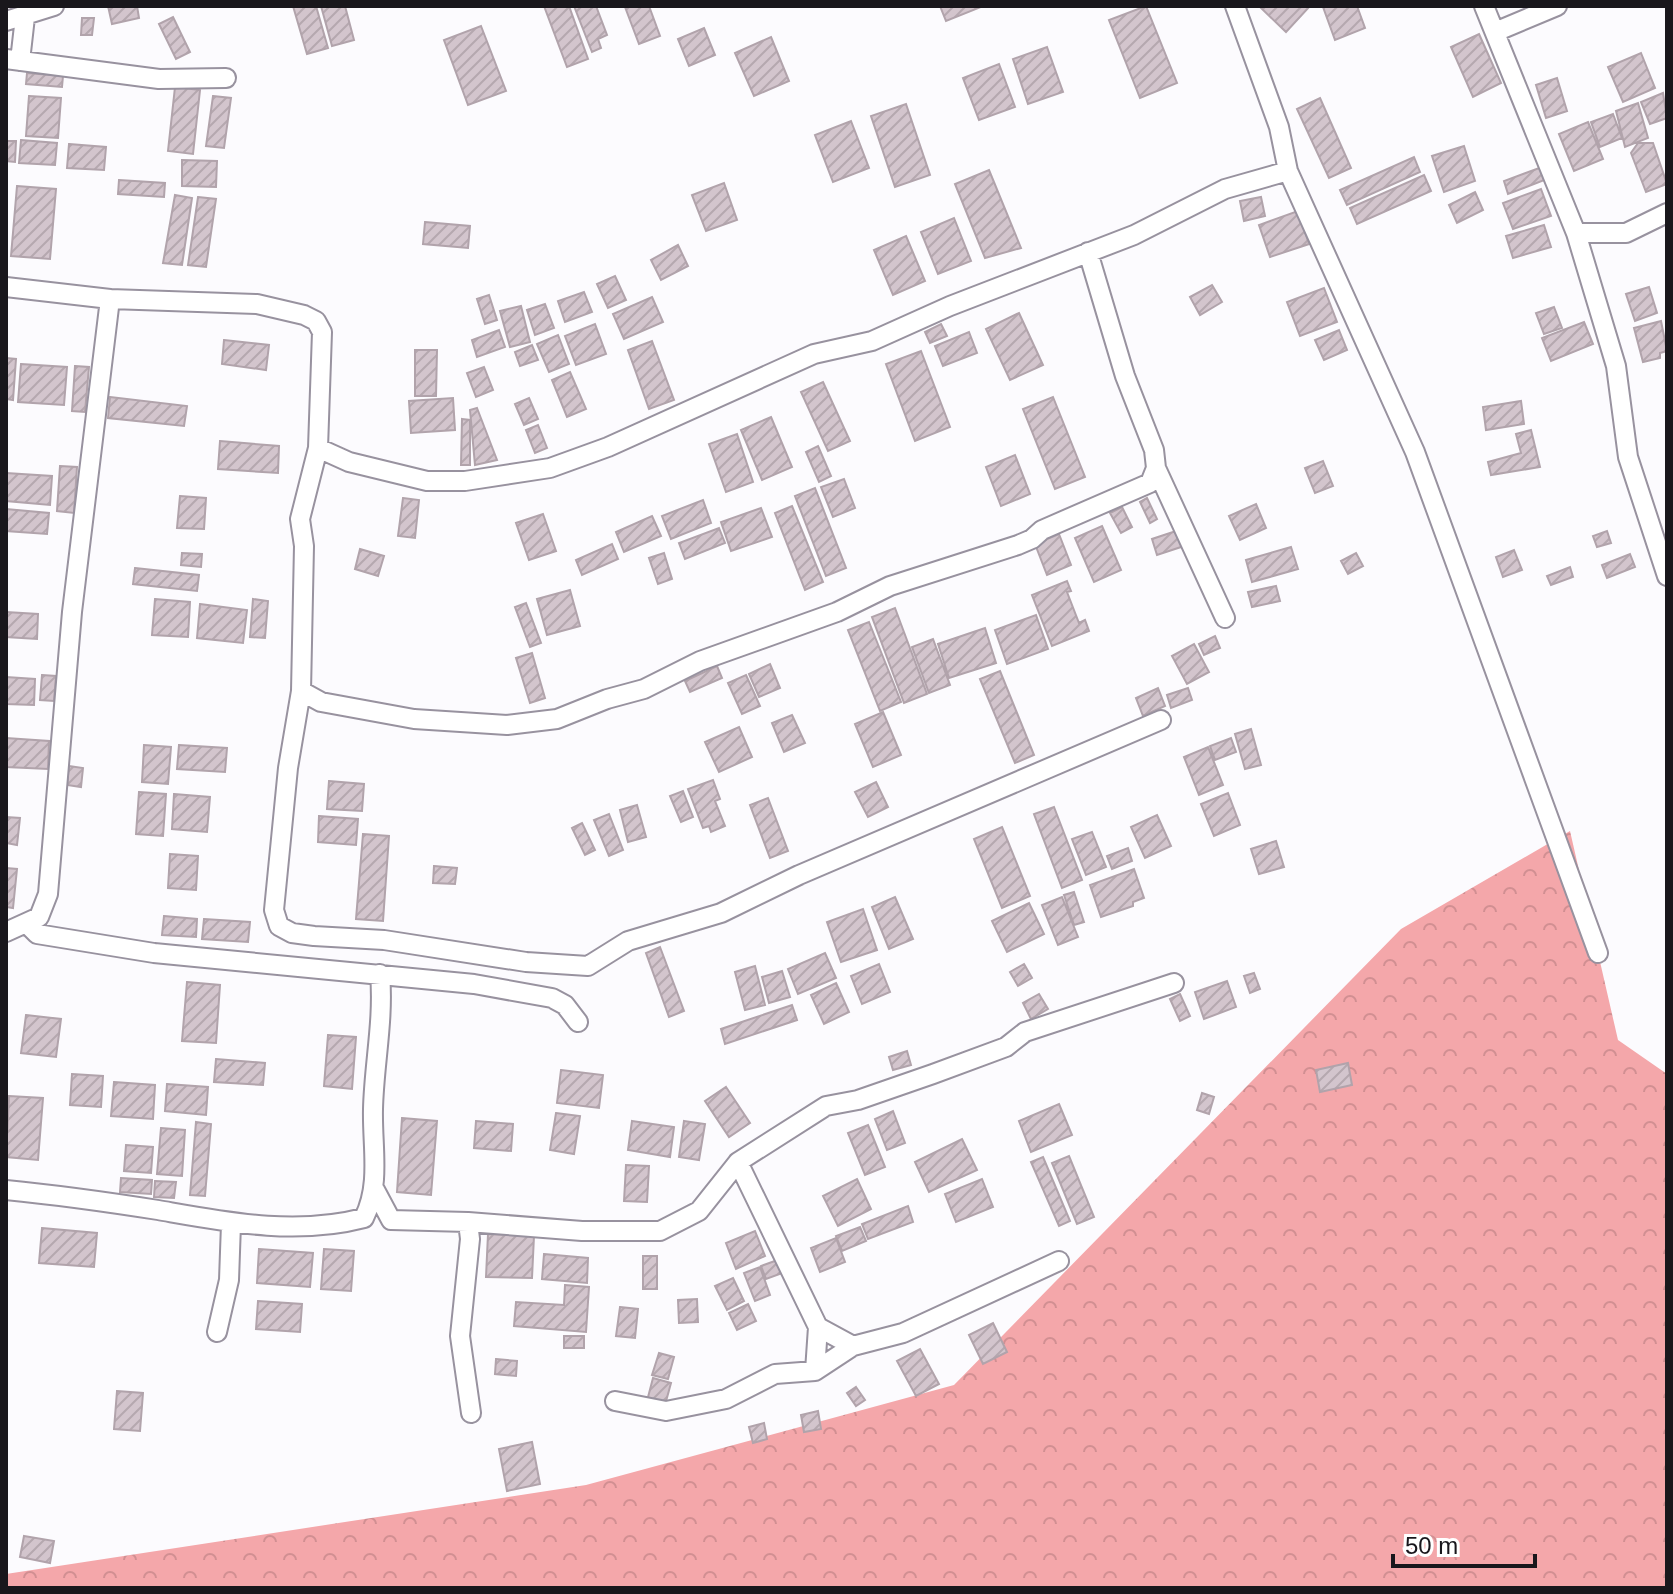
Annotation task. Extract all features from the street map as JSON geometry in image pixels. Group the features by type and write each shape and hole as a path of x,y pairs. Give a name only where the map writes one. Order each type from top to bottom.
{"street":[{"path":"54,6 15,19 13,60 159,79 226,78"},
{"path":"1235,6 1279,127 1288,171 1415,452 1598,953"},
{"path":"1484,6 1576,233 1616,366 1628,457 1667,576"},
{"path":"1495,32 1557,6"},
{"path":"318,448 349,462 427,481 465,481 550,468 608,447 814,354 872,341 950,306 1179,215 1225,189 1288,171"},
{"path":"1576,233 1626,233 1667,213"},
{"path":"1088,252 1125,376 1154,450 1156,468 1225,618"},
{"path":"6,287 110,299 257,304 316,321 324,349 318,448 300,519 304,546 301,691 276,894 279,926 292,933 384,940 526,962 588,966 628,941 721,913 799,875 1161,720"},
{"path":"6,932 39,917 48,894 72,612 110,299"},
{"path":"301,691 321,702 457,724 507,725 566,717 607,699 644,689 700,661 837,612 890,586 1032,539 1042,530 1150,483 1156,468"},
{"path":"27,924 37,934 88,944 474,984 552,998 565,1005 578,1022"},
{"path":"364,1218 375,1190 373,1108 381,1026 380,974"},
{"path":"6,1190 73,1196 231,1224 288,1227 364,1218 582,1231 660,1231 699,1211 738,1162 826,1106 858,1100 933,1074 1006,1047 1025,1032 1174,983"},
{"path":"738,1162 818,1327 815,1371"},
{"path":"375,1190 391,1220"},
{"path":"468,1222 470,1239 460,1336 461,1362 471,1413"},
{"path":"217,1332 229,1280 231,1224"},
{"path":"615,1401 666,1411 726,1399 775,1374 815,1371 853,1346 903,1333 1059,1261"},
{"path":"818,1327 853,1346"}],"green space":[{"path":"1570,831 1618,1040 1667,1074 1667,1588 6,1588 6,1574 586,1485 954,1385 1401,929"}],"building":[{"path":"108,6 137,6 139,18 112,24"},
{"path":"293,6 316,6 328,48 307,54"},
{"path":"321,6 345,6 354,40 332,46"},
{"path":"544,6 569,6 588,59 567,67"},
{"path":"574,6 596,6 607,35 598,39 601,48 592,52"},
{"path":"649,6 660,36 639,44 625,7"},
{"path":"940,6 980,6 981,7 946,21"},
{"path":"1146,6 1177,83 1140,98 1109,20"},
{"path":"1259,6 1310,6 1286,32"},
{"path":"1357,6 1365,28 1335,40 1323,7"},
{"path":"173,17 190,52 176,59 159,24"},
{"path":"82,18 94,18 92,35 81,35"},
{"path":"481,26 506,91 468,105 444,40"},
{"path":"704,28 715,55 689,66 678,39"},
{"path":"1479,34 1501,83 1473,97 1451,47"},
{"path":"771,37 789,81 754,96 735,53"},
{"path":"1047,47 1063,92 1028,104 1013,59"},
{"path":"1641,53 1655,88 1623,102 1608,67"},
{"path":"999,64 1015,107 979,120 963,78"},
{"path":"27,73 63,76 62,87 26,84"},
{"path":"1557,78 1567,111 1546,118 1536,85"},
{"path":"175,87 200,90 193,154 168,151"},
{"path":"1663,93 1667,118 1650,124 1641,102"},
{"path":"29,96 61,98 58,138 26,136"},
{"path":"213,96 231,98 224,148 206,146"},
{"path":"1320,98 1351,168 1329,178 1297,109"},
{"path":"1638,103 1648,138 1625,147 1616,111"},
{"path":"906,104 930,175 895,187 871,116"},
{"path":"1613,114 1622,138 1600,147 1591,122"},
{"path":"851,121 869,168 833,182 815,135"},
{"path":"1588,122 1603,159 1574,171 1559,134"},
{"path":"21,140 57,143 55,165 19,163"},
{"path":"6,141 16,141 15,162 6,161"},
{"path":"1638,143 1653,143 1667,184 1646,192 1631,153"},
{"path":"69,144 106,147 104,170 67,168"},
{"path":"1464,146 1475,181 1444,192 1432,156"},
{"path":"1414,157 1420,172 1347,205 1340,190"},
{"path":"182,160 217,161 216,187 182,186"},
{"path":"1542,167 1547,179 1508,194 1504,181"},
{"path":"989,170 1021,248 985,258 955,184"},
{"path":"1424,175 1431,191 1357,224 1350,208"},
{"path":"119,180 165,183 164,197 118,194"},
{"path":"724,183 737,220 706,231 692,195"},
{"path":"17,186 56,189 50,259 11,256"},
{"path":"1541,189 1551,216 1513,229 1503,203"},
{"path":"1475,192 1483,210 1457,223 1449,205"},
{"path":"175,195 192,198 182,265 163,263"},
{"path":"198,197 216,199 206,267 188,265"},
{"path":"1261,197 1265,216 1244,221 1240,201"},
{"path":"1298,211 1309,244 1270,257 1259,225"},
{"path":"954,218 971,261 938,274 921,232"},
{"path":"425,222 470,226 468,248 423,244"},
{"path":"1544,225 1551,247 1513,258 1506,236"},
{"path":"906,236 925,281 893,295 874,250"},
{"path":"678,245 688,266 661,280 651,260"},
{"path":"615,276 626,300 608,308 597,284"},
{"path":"1212,285 1222,302 1200,315 1190,297"},
{"path":"1649,287 1657,313 1635,321 1626,294"},
{"path":"1324,288 1337,322 1300,336 1287,302"},
{"path":"584,292 592,312 565,322 558,301"},
{"path":"489,295 497,320 485,324 477,299"},
{"path":"652,297 663,322 624,339 613,314"},
{"path":"545,304 554,328 535,335 527,310"},
{"path":"521,306 530,342 510,347 500,311"},
{"path":"1554,307 1562,328 1544,334 1536,313"},
{"path":"1019,313 1043,365 1010,380 986,329"},
{"path":"1661,321 1667,351 1660,353 1660,358 1643,362 1634,328"},
{"path":"1584,322 1593,344 1551,361 1542,338"},
{"path":"595,324 606,354 576,365 565,336"},
{"path":"941,324 947,336 930,343 925,332"},
{"path":"499,330 505,347 477,357 472,340"},
{"path":"1339,330 1347,350 1324,360 1315,340"},
{"path":"969,332 977,353 943,366 935,346"},
{"path":"558,335 569,364 549,372 537,344"},
{"path":"224,340 269,345 266,370 222,364"},
{"path":"652,341 674,400 649,409 628,350"},
{"path":"532,345 538,360 520,366 515,352"},
{"path":"415,350 437,350 436,396 415,396"},
{"path":"921,351 950,427 915,441 886,364"},
{"path":"6,358 16,359 13,400 6,399"},
{"path":"21,364 67,367 64,405 18,402"},
{"path":"75,366 89,367 85,412 72,411"},
{"path":"484,367 493,390 476,397 467,373"},
{"path":"570,372 586,409 567,417 552,380"},
{"path":"823,382 850,441 828,451 801,392"},
{"path":"110,397 187,406 184,426 108,418"},
{"path":"1053,397 1085,477 1055,489 1023,409"},
{"path":"453,398 455,430 411,433 409,401"},
{"path":"529,398 538,419 524,425 515,404"},
{"path":"1521,401 1524,424 1486,430 1483,407"},
{"path":"477,408 497,460 475,465 470,410"},
{"path":"771,417 792,467 762,480 741,430"},
{"path":"462,419 470,420 470,465 461,465"},
{"path":"538,425 547,448 535,453 526,430"},
{"path":"1531,430 1540,467 1491,475 1488,462 1521,453 1516,434"},
{"path":"737,434 753,482 726,492 709,444"},
{"path":"220,441 279,446 278,473 218,469"},
{"path":"818,446 831,476 819,482 806,452"},
{"path":"1015,455 1030,494 1001,506 986,467"},
{"path":"1323,461 1333,486 1315,493 1305,468"},
{"path":"60,466 77,467 74,513 57,511"},
{"path":"6,473 52,476 50,505 6,501"},
{"path":"844,479 855,508 833,517 821,487"},
{"path":"815,488 846,568 826,576 795,496"},
{"path":"180,496 206,498 204,529 177,528"},
{"path":"403,498 419,500 415,538 398,536"},
{"path":"1147,498 1157,519 1150,523 1140,502"},
{"path":"703,500 711,523 671,539 662,516"},
{"path":"1256,504 1266,528 1240,540 1229,516"},
{"path":"792,506 823,582 805,590 775,513"},
{"path":"1122,507 1132,527 1121,533 1110,513"},
{"path":"761,508 772,537 731,551 721,522"},
{"path":"6,509 49,513 47,534 6,531"},
{"path":"543,514 556,551 529,560 516,523"},
{"path":"652,516 661,536 624,552 616,532"},
{"path":"1102,526 1121,570 1094,582 1075,538"},
{"path":"719,528 725,543 685,559 679,543"},
{"path":"1179,530 1184,546 1157,555 1152,539"},
{"path":"1607,531 1611,543 1597,547 1593,536"},
{"path":"1059,534 1071,565 1047,575 1035,544"},
{"path":"612,544 618,559 582,575 576,560"},
{"path":"1291,547 1298,569 1252,582 1246,560"},
{"path":"360,549 384,556 378,576 355,569"},
{"path":"1514,550 1522,570 1503,577 1496,557"},
{"path":"182,553 202,554 201,567 181,565"},
{"path":"664,553 672,579 658,584 649,558"},
{"path":"1356,553 1363,566 1348,574 1341,561"},
{"path":"1630,554 1635,567 1607,578 1602,565"},
{"path":"1570,567 1573,577 1551,585 1547,576"},
{"path":"135,568 199,575 197,591 133,584"},
{"path":"1067,581 1071,591 1067,592 1079,623 1085,620 1089,631 1052,646 1032,595"},
{"path":"1276,586 1280,601 1252,607 1248,592"},
{"path":"570,590 580,626 547,635 537,599"},
{"path":"155,599 190,602 188,637 152,635"},
{"path":"253,599 268,601 265,638 250,637"},
{"path":"526,603 541,643 530,647 515,607"},
{"path":"200,604 247,610 243,643 197,638"},
{"path":"895,608 927,694 904,703 872,617"},
{"path":"6,612 38,614 37,639 6,637"},
{"path":"1036,615 1048,649 1007,664 995,630"},
{"path":"869,622 901,702 880,711 848,630"},
{"path":"985,628 996,663 949,678 938,644"},
{"path":"1215,636 1220,648 1204,655 1199,644"},
{"path":"933,639 950,685 929,693 912,647"},
{"path":"1194,644 1209,672 1187,684 1172,656"},
{"path":"532,653 545,698 530,703 516,658"},
{"path":"770,664 780,688 759,697 749,674"},
{"path":"717,666 722,678 690,692 685,681"},
{"path":"1000,671 1034,755 1015,763 980,679"},
{"path":"42,675 56,676 54,701 40,700"},
{"path":"746,675 760,706 742,714 728,683"},
{"path":"6,677 35,679 34,705 6,704"},
{"path":"1158,688 1165,706 1143,716 1136,698"},
{"path":"1188,688 1192,700 1171,708 1167,695"},
{"path":"883,712 901,755 873,767 855,724"},
{"path":"792,715 805,743 784,752 772,723"},
{"path":"739,727 752,757 719,772 705,742"},
{"path":"1251,729 1261,765 1245,769 1235,734"},
{"path":"6,738 49,741 48,769 6,767"},
{"path":"1231,738 1236,752 1215,760 1210,746"},
{"path":"144,745 171,747 168,784 142,782"},
{"path":"179,745 227,748 225,772 177,769"},
{"path":"1208,747 1223,785 1199,795 1184,757"},
{"path":"69,766 83,768 81,787 67,785"},
{"path":"713,780 720,799 715,801 725,826 711,832 709,826 703,828 688,789"},
{"path":"329,781 364,784 362,811 327,809"},
{"path":"876,782 888,807 868,817 855,792"},
{"path":"683,791 693,817 681,822 670,796"},
{"path":"139,792 166,794 163,836 136,834"},
{"path":"1228,793 1240,825 1214,836 1201,804"},
{"path":"174,794 210,797 207,832 172,829"},
{"path":"768,798 788,851 770,858 750,805"},
{"path":"637,805 646,837 628,842 620,810"},
{"path":"1054,807 1082,880 1062,888 1034,814"},
{"path":"609,814 623,850 609,856 594,820"},
{"path":"1157,815 1171,846 1145,858 1131,827"},
{"path":"319,816 358,819 356,845 318,842"},
{"path":"6,817 20,818 17,845 6,843"},
{"path":"582,823 595,850 585,855 572,828"},
{"path":"1002,827 1030,896 1002,908 974,839"},
{"path":"1092,832 1106,867 1086,875 1072,839"},
{"path":"363,834 389,836 383,921 356,919"},
{"path":"1276,841 1284,867 1259,874 1251,849"},
{"path":"1128,848 1132,861 1112,869 1107,856"},
{"path":"170,854 198,856 196,890 168,888"},
{"path":"434,866 457,868 455,884 433,883"},
{"path":"6,868 17,869 13,908 6,907"},
{"path":"1134,869 1144,898 1133,902 1133,906 1101,917 1090,885"},
{"path":"1074,892 1084,922 1074,925 1064,895"},
{"path":"895,897 913,939 889,949 872,907"},
{"path":"1062,897 1078,937 1058,945 1042,905"},
{"path":"1029,903 1044,934 1007,952 992,921"},
{"path":"863,909 877,950 841,962 827,922"},
{"path":"164,916 197,919 196,937 162,935"},
{"path":"204,919 250,922 248,942 202,939"},
{"path":"660,947 684,1011 669,1017 646,953"},
{"path":"825,953 836,978 798,994 788,969"},
{"path":"879,964 890,992 862,1004 851,976"},
{"path":"1024,964 1032,978 1018,986 1010,972"},
{"path":"755,966 765,1005 745,1010 735,972"},
{"path":"782,971 790,997 769,1003 762,977"},
{"path":"1254,973 1260,989 1250,993 1244,976"},
{"path":"1227,981 1236,1007 1204,1019 1195,992"},
{"path":"187,982 220,985 216,1043 182,1041"},
{"path":"836,983 849,1012 824,1024 811,995"},
{"path":"1039,994 1048,1009 1031,1019 1023,1003"},
{"path":"1180,994 1190,1016 1180,1021 1170,999"},
{"path":"792,1005 797,1020 725,1044 721,1029"},
{"path":"26,1015 61,1019 56,1057 21,1053"},
{"path":"328,1035 356,1037 352,1089 324,1086"},
{"path":"907,1051 911,1065 893,1070 889,1057"},
{"path":"216,1059 265,1063 263,1085 214,1082"},
{"path":"1348,1063 1352,1085 1320,1092 1316,1070"},
{"path":"561,1070 603,1075 599,1108 557,1103"},
{"path":"72,1074 103,1076 101,1107 70,1105"},
{"path":"114,1082 155,1085 153,1119 111,1116"},
{"path":"167,1084 208,1087 206,1115 165,1111"},
{"path":"726,1087 750,1123 729,1137 705,1101"},
{"path":"1202,1093 1214,1097 1209,1114 1197,1110"},
{"path":"9,1096 43,1098 38,1160 6,1157"},
{"path":"1059,1104 1072,1135 1031,1152 1019,1121"},
{"path":"893,1111 905,1143 887,1150 875,1119"},
{"path":"556,1113 580,1116 574,1154 550,1150"},
{"path":"402,1118 437,1121 431,1195 397,1192"},
{"path":"476,1121 513,1124 511,1151 474,1148"},
{"path":"632,1121 674,1127 670,1157 628,1150"},
{"path":"684,1121 705,1124 699,1160 679,1157"},
{"path":"196,1122 211,1124 205,1196 190,1195"},
{"path":"868,1125 885,1167 865,1175 848,1133"},
{"path":"161,1128 185,1130 182,1176 157,1174"},
{"path":"962,1139 977,1170 929,1192 915,1162"},
{"path":"126,1145 153,1147 151,1173 124,1171"},
{"path":"1069,1156 1094,1217 1077,1224 1052,1163"},
{"path":"1043,1157 1070,1221 1059,1226 1031,1162"},
{"path":"626,1165 649,1166 647,1202 624,1201"},
{"path":"121,1178 152,1180 151,1194 120,1192"},
{"path":"857,1179 871,1209 838,1226 823,1196"},
{"path":"982,1179 993,1207 956,1222 945,1194"},
{"path":"155,1181 176,1182 174,1198 154,1197"},
{"path":"908,1206 913,1222 868,1239 862,1224"},
{"path":"860,1227 866,1241 842,1251 836,1236"},
{"path":"42,1228 97,1233 94,1267 39,1263"},
{"path":"755,1231 765,1256 736,1269 726,1243"},
{"path":"488,1234 534,1236 532,1278 486,1277"},
{"path":"836,1238 845,1262 820,1272 811,1248"},
{"path":"259,1249 313,1253 310,1287 257,1283"},
{"path":"324,1249 354,1251 351,1291 321,1289"},
{"path":"544,1254 588,1258 587,1283 542,1279"},
{"path":"643,1256 657,1256 657,1289 643,1289"},
{"path":"783,1258 788,1271 766,1279 761,1266"},
{"path":"760,1267 770,1295 755,1301 744,1273"},
{"path":"733,1278 744,1301 727,1310 715,1286"},
{"path":"565,1285 589,1287 586,1332 514,1326 516,1302 564,1305"},
{"path":"697,1299 698,1322 679,1323 678,1300"},
{"path":"258,1301 302,1304 300,1332 256,1329"},
{"path":"748,1304 756,1321 737,1330 729,1313"},
{"path":"620,1307 638,1309 635,1338 616,1336"},
{"path":"993,1323 1007,1352 983,1364 969,1335"},
{"path":"564,1336 584,1336 584,1348 564,1348"},
{"path":"920,1349 939,1384 916,1396 897,1361"},
{"path":"659,1353 674,1357 668,1379 652,1375"},
{"path":"496,1359 517,1361 516,1376 495,1374"},
{"path":"653,1378 671,1383 665,1405 647,1401"},
{"path":"856,1387 865,1400 856,1406 847,1393"},
{"path":"117,1391 143,1393 140,1431 114,1429"},
{"path":"818,1411 821,1429 804,1432 801,1415"},
{"path":"764,1423 767,1439 753,1443 749,1427"},
{"path":"532,1442 540,1484 507,1491 499,1449"},
{"path":"24,1536 54,1541 50,1563 20,1557"}]}
